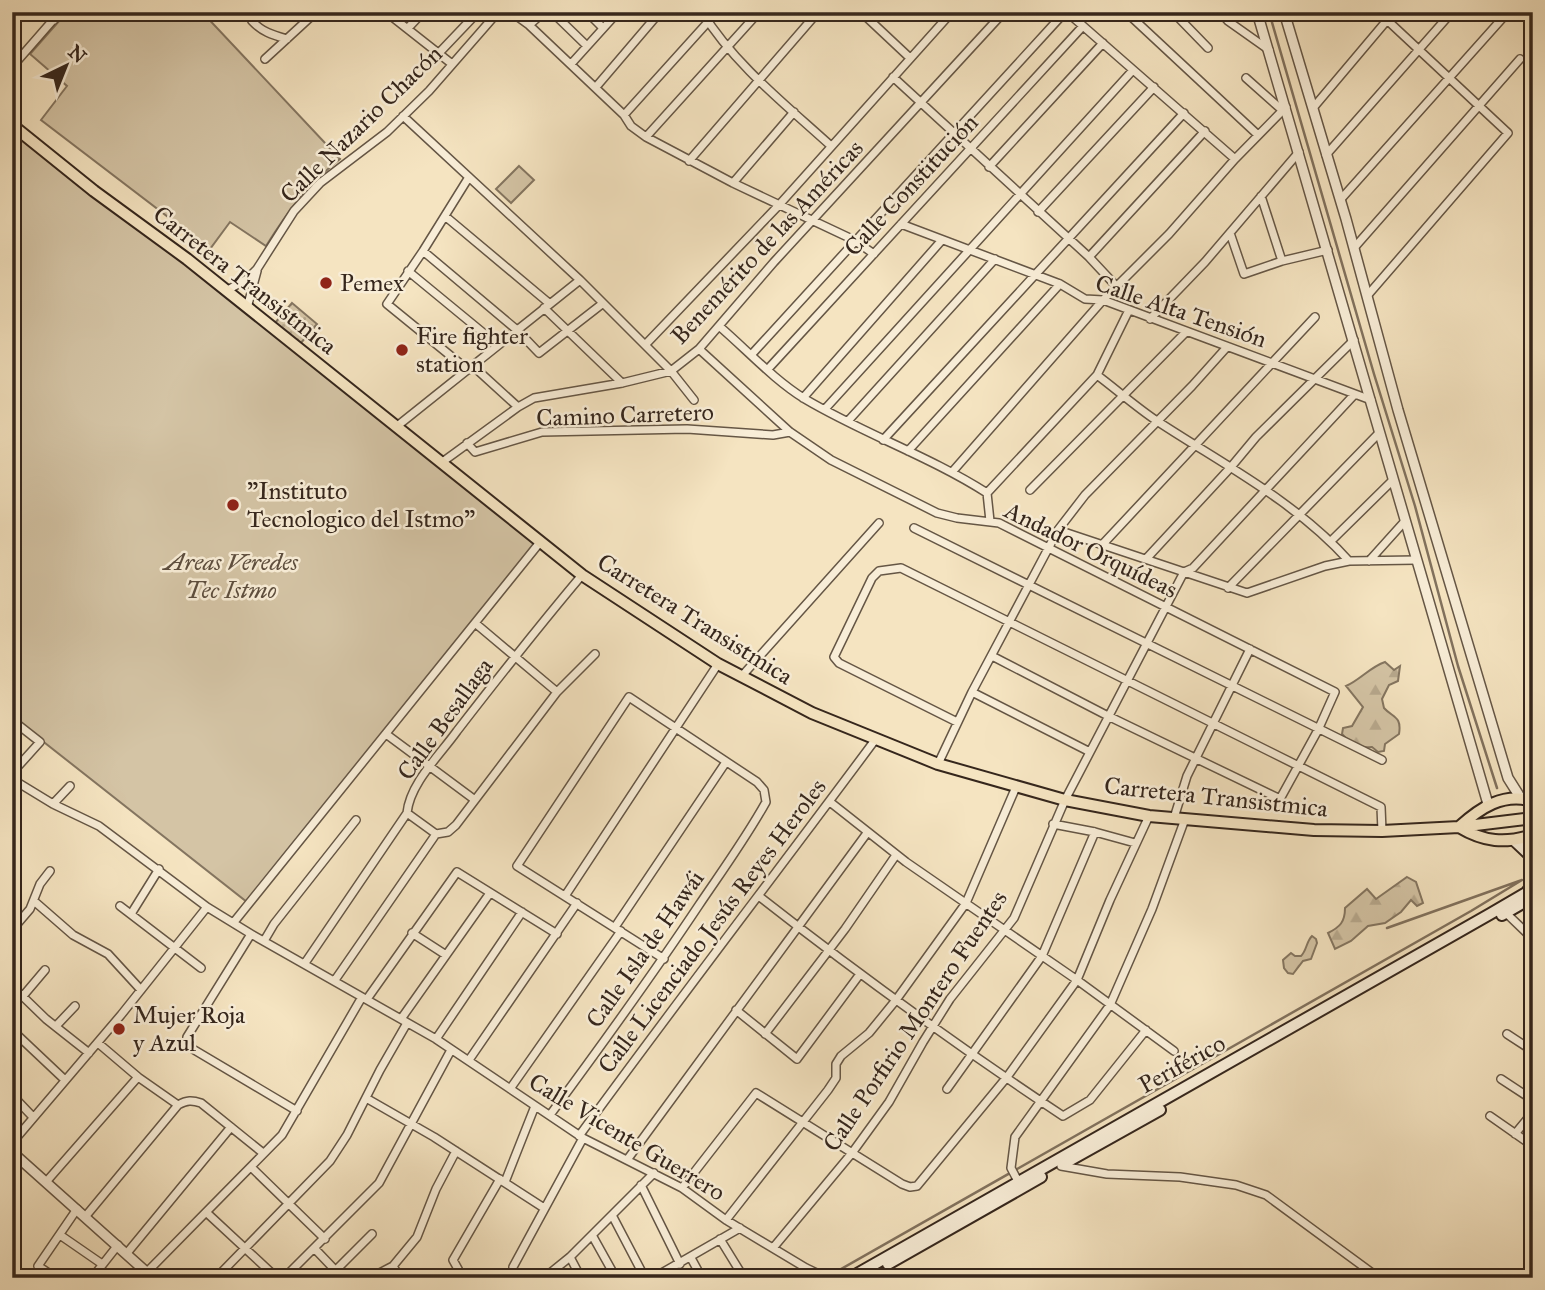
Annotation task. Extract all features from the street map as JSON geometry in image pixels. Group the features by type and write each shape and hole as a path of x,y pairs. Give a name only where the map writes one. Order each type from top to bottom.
{"main road":[{"name":"Carretera Transistmica","path":"14,131 247,307 582,575 718,664 812,713 938,764 1065,800 1149,816 1314,830 1382,831 1458,827 1533,818"},
{"path":"1533,801 1520,797 1488,804 1458,827 1487,840 1515,841 1533,835"},
{"path":"1515,841 1533,858"},
{"name":"Periférico","path":"1293,1030 1527,893 1533,885"},
{"name":"Periférico","path":"850,1278 1016,1178 1282,1036 1533,897"},
{"name":"Periférico","path":"863,1278 1016,1178 1061,1166 1282,1036"}],"street":[{"path":"44,12 54,20"},
{"path":"12,67 60,12"},
{"path":"256,12 252,21 259,28 287,39"},
{"path":"265,59 316,12"},
{"path":"386,12 452,64"},
{"path":"408,28 423,12"},
{"path":"439,53 478,12"},
{"name":"Calle Nazario Chacón","path":"226,291 247,279 257,269 294,211 320,183 387,132 498,12"},
{"path":"511,12 529,25 596,87 624,115 631,126 646,137 733,183 854,240 874,254"},
{"path":"529,25 544,12"},
{"path":"552,12 587,46"},
{"path":"587,12 603,28"},
{"path":"571,64 618,12"},
{"path":"596,87 660,12"},
{"path":"702,12 728,46 760,80 831,146"},
{"path":"646,137 760,12"},
{"path":"689,161 818,12"},
{"path":"861,12 911,58"},
{"path":"645,345 779,205 952,12"},
{"name":"Benemérito de las Américas","path":"440,463 534,398 622,383 671,371 699,349 812,221 1004,12"},
{"path":"751,355 1066,12 1235,159"},
{"path":"1126,12 1258,135"},
{"path":"1173,12 1208,48"},
{"path":"1220,12 1228,21 1269,50"},
{"path":"1257,12 1488,804"},
{"path":"1299,12 1285,16 1341,199 1474,667 1508,778 1520,797"},
{"path":"1337,12 1342,16 1346,12"},
{"path":"1313,108 1394,12"},
{"path":"1326,155 1452,12"},
{"path":"1341,199 1508,12"},
{"path":"1367,296 1508,133 1387,20"},
{"path":"624,115 708,22"},
{"name":"Calle Constitución","path":"768,369 1083,26"},
{"path":"989,167 1103,43"},
{"path":"1354,248 1520,59"},
{"path":"825,409 1133,70"},
{"path":"893,77 1089,257 1117,287"},
{"path":"1246,78 1284,109"},
{"path":"1038,212 1154,87"},
{"path":"953,471 1103,300 1169,234 1235,159 1284,109"},
{"path":"733,183 794,112"},
{"path":"883,440 1184,113"},
{"path":"403,116 580,280 671,371 694,400"},
{"path":"1089,257 1205,131"},
{"path":"1150,319 1230,233 1299,152"},
{"path":"469,177 387,304 518,407"},
{"path":"1261,196 1282,261"},
{"path":"445,216 547,306 567,331 622,383"},
{"name":"Calle Alta Tensión","path":"901,224 1060,284 1085,299 1103,300 1353,396 1371,400"},
{"path":"1230,233 1244,274 1328,250"},
{"path":"803,398 942,240"},
{"path":"423,251 517,330 539,354 602,303"},
{"path":"848,421 995,259"},
{"name":"Calle Nazario Chacón","path":"247,307 257,269"},
{"path":"408,271 498,345"},
{"path":"397,427 580,280"},
{"path":"908,451 1060,284"},
{"path":"986,493 1097,375 1129,310"},
{"path":"1102,545 1315,317"},
{"path":"719,326 803,398 883,440 953,471 986,493 990,521"},
{"path":"1030,490 1186,332"},
{"path":"1146,559 1265,427 1354,340"},
{"path":"938,764 972,692 1058,530 1085,495 1227,347"},
{"name":"Andador Orquídeas","path":"699,349 790,432 831,460 937,513 999,523 1335,692 1318,730"},
{"path":"1097,375 1156,420 1301,515 1349,561"},
{"path":"1184,572 1193,568 1267,491 1353,396"},
{"name":"Camino Carretero","path":"467,443 475,452 542,432 687,429 773,435 790,432"},
{"path":"1228,588 1379,433"},
{"path":"1331,541 1393,480"},
{"path":"1369,561 1405,521"},
{"path":"741,677 879,523"},
{"path":"914,528 1381,760"},
{"path":"1058,530 1247,593 1325,566 1349,561 1417,560"},
{"path":"234,922 541,541"},
{"path":"957,722 839,663 834,657 872,578 879,571 901,568 1381,807 1382,831"},
{"name":"Calle Porfirio Montero Fuentes","path":"773,1248 852,1153 889,1102 950,999 1014,918 1065,800 1184,572"},
{"name":"Calle Besallaga","path":"305,963 407,813 415,789 430,767 515,655 582,575"},
{"path":"475,623 557,692"},
{"path":"1016,1178 1015,1137 1110,1004 1152,909 1180,818 1187,776 1250,649"},
{"path":"407,813 436,834 448,832 557,692 595,654"},
{"path":"992,656 1280,800 1318,730"},
{"path":"565,896 718,664"},
{"path":"972,692 1090,751"},
{"path":"510,1089 618,930 726,762 629,697 517,866 565,896 577,904 618,930 664,959"},
{"path":"12,720 40,743 12,773"},
{"path":"386,734 475,800"},
{"name":"Calle Licenciado Jesús Reyes Heroles","path":"513,1267 581,1137 666,1017 760,897 875,740"},
{"name":"Calle Isla de Hawái","path":"550,1115 664,959 766,802 764,790 757,782 726,762"},
{"path":"12,779 53,804 99,826 207,906 364,998"},
{"path":"53,804 70,786"},
{"path":"726,1220 836,1078 836,1064 841,1056 869,1033 896,1000 966,903 1016,787"},
{"path":"830,802 896,855 1077,979 1174,1051"},
{"path":"682,1188 756,1093 910,1187 917,1186 1007,1077 1077,979 1149,816"},
{"path":"264,941 274,924 356,820"},
{"path":"1054,824 1135,843"},
{"path":"947,1089 1042,956 1095,832"},
{"path":"627,1160 867,833"},
{"path":"335,980 436,834"},
{"path":"765,1034 896,855"},
{"path":"131,914 159,869"},
{"path":"12,930 30,909 40,884 50,871"},
{"path":"12,1152 150,1275 282,1135 364,998 457,872 556,933"},
{"path":"216,1278 330,1161 347,1135 404,1021 490,893"},
{"path":"760,897 970,1054 1063,1116 1090,1100 1146,1030"},
{"path":"34,901 73,935 108,954 141,990"},
{"path":"469,1060 577,904"},
{"path":"120,906 201,968"},
{"path":"12,1143 32,1116 98,1043 207,906"},
{"path":"436,1039 522,912"},
{"path":"1506,913 1532,936"},
{"path":"412,933 446,955"},
{"path":"251,934 187,1037 187,1042 191,1048 297,1111"},
{"path":"23,996 46,970"},
{"path":"736,1010 797,1059 860,974"},
{"path":"12,986 89,1053"},
{"name":"Calle Vicente Guerrero","path":"364,998 469,1060 581,1137 682,1188 726,1220 827,1278"},
{"path":"56,1026 75,1006"},
{"path":"13,1033 65,1080"},
{"path":"1507,1034 1533,1051"},
{"path":"98,1043 138,1077 178,1105"},
{"path":"284,1278 379,1183 450,1050"},
{"path":"46,1182 138,1077"},
{"path":"1501,1079 1533,1100"},
{"path":"12,1095 32,1116"},
{"path":"366,1098 544,1208"},
{"path":"85,1217 178,1105 192,1100 201,1103 263,1153"},
{"path":"463,1278 453,1260 502,1181 535,1106"},
{"path":"1515,1134 1533,1112"},
{"path":"1490,1116 1533,1146"},
{"path":"127,1254 230,1127"},
{"path":"370,1278 393,1266 417,1237 436,1189 456,1152"},
{"path":"1061,1166 1107,1174 1180,1177 1236,1185 1266,1195 1379,1278"},
{"path":"251,1167 325,1239"},
{"path":"544,1278 570,1257 654,1173"},
{"path":"641,1185 680,1264"},
{"path":"56,1278 38,1266 77,1209"},
{"path":"207,1213 276,1278"},
{"path":"612,1214 645,1278"},
{"path":"659,1277 740,1228"},
{"path":"328,1278 372,1234"},
{"path":"60,1235 102,1264"},
{"path":"592,1235 616,1278"},
{"path":"720,1239 744,1278"},
{"path":"92,1278 118,1245"},
{"path":"315,1249 336,1271"},
{"path":"570,1257 581,1278"},
{"path":"691,1258 702,1278"},
{"path":"393,1266 400,1278"},
{"path":"789,1278 806,1268"}],"green space":[{"path":"67,12 202,12 340,159 299,199 266,246 230,222 210,249 41,120 67,86 30,54"},
{"name":"Areas Veredes Tec Istmo","path":"18,130 541,541 247,902 12,717 12,137"},
{"path":"519,166 534,180 511,203 496,189"},
{"path":"292,303 317,324 300,344 275,323"},
{"path":"1385,662 1394,670 1400,666 1398,681 1389,685 1382,699 1384,708 1398,720 1400,728 1399,734 1385,744 1384,751 1378,752 1372,747 1355,745 1342,734 1343,728 1352,726 1363,707 1346,686"},
{"path":"1407,877 1416,882 1423,903 1417,906 1411,900 1401,912 1385,923 1368,926 1351,941 1335,949 1328,933 1341,923 1345,908 1367,889 1376,899"},
{"path":"1312,936 1317,943 1311,959 1303,961 1293,974 1288,973 1283,960 1291,953 1301,956"}],"waterway":[{"path":"1269,12 1415,506 1458,666 1497,788"},
{"path":"1533,87 1533,117"},
{"path":"827,1277 1522,880 1387,928"}],"place":[{"name":"Pemex","path":"326,283"},
{"name":"Fire fighter station","path":"402,350"},
{"name":"\"Instituto Tecnologico del Istmo\"","path":"233,505"},
{"name":"Mujer Roja y Azul","path":"119,1029"}]}
